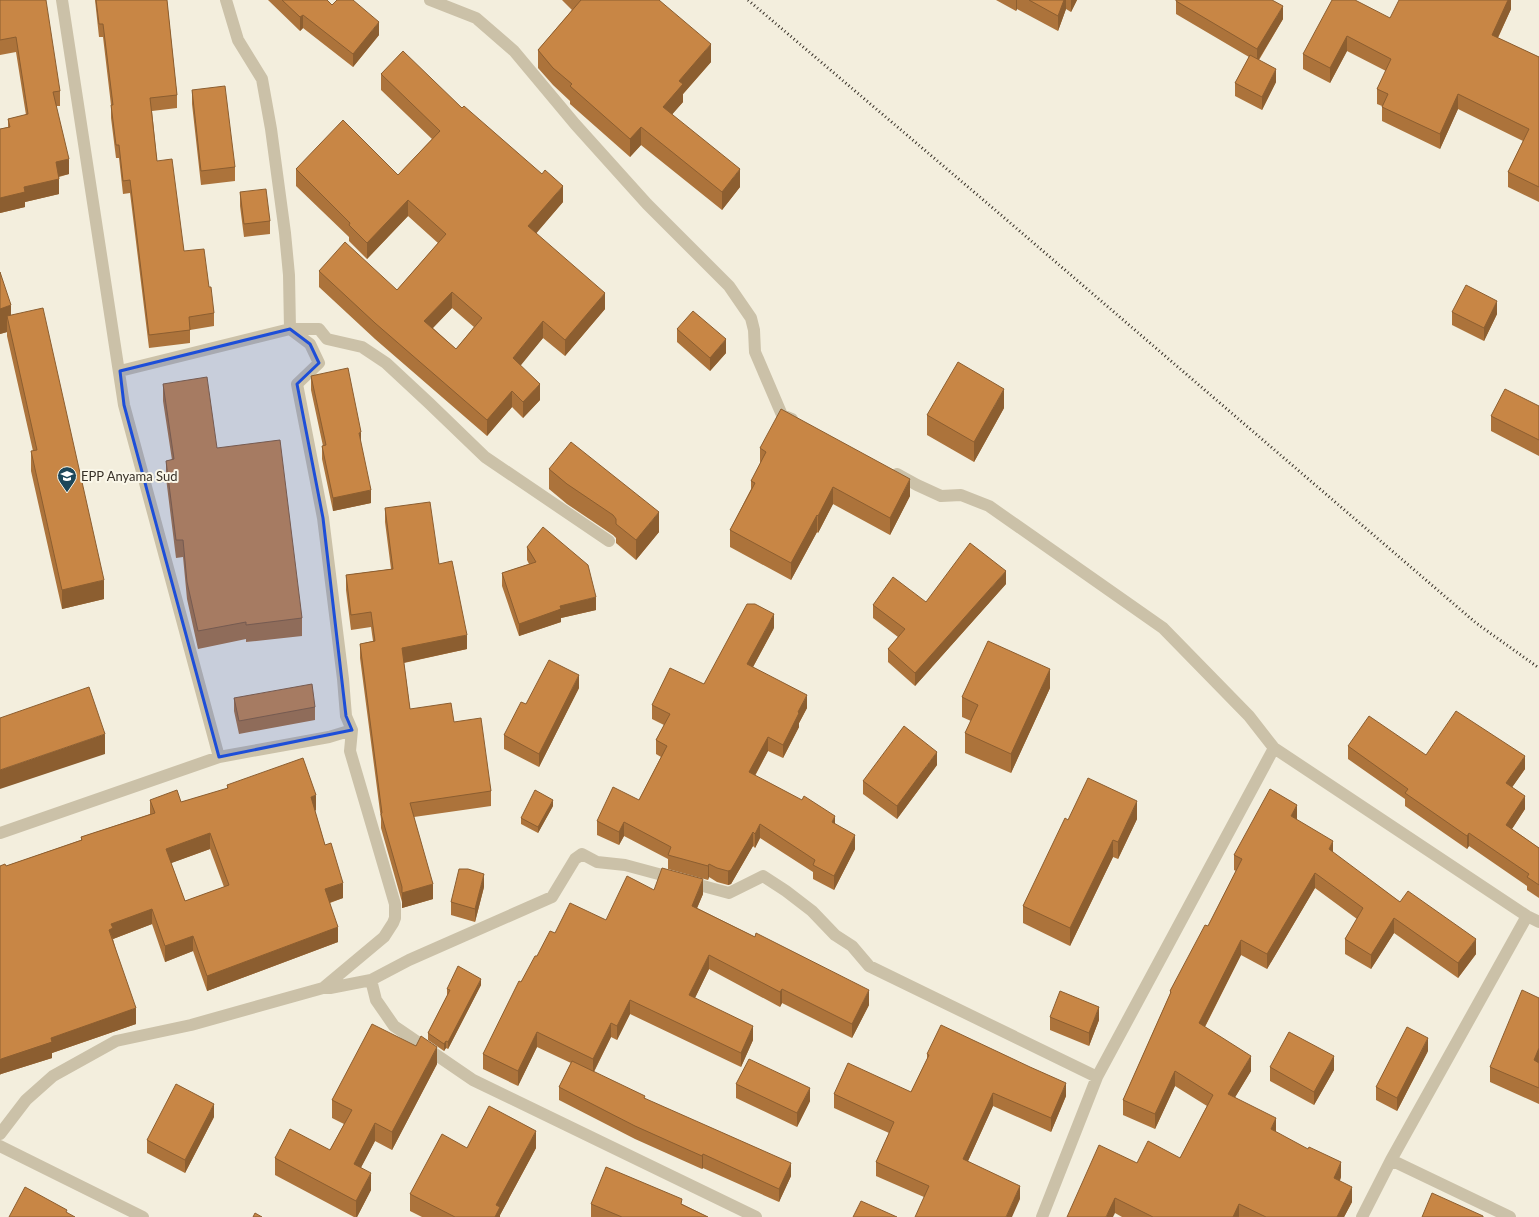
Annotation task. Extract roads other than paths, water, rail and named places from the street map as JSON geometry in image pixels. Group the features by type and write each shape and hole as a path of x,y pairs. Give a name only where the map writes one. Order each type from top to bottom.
{"street":[{"path":"62,0 124,405 219,757"},
{"path":"226,0 238,40 262,79 271,129 285,233 289,275 290,329"},
{"path":"430,0 476,18 514,51 575,124 642,198 729,286 751,318 754,330 755,352 782,415 800,423"},
{"path":"120,371 290,329 319,329 327,339 362,347 386,363 430,403 485,458 609,541"},
{"path":"290,329 310,344 319,363 297,384 323,518 344,679 346,716 352,730 350,751 395,904 394,918 384,937 323,988"},
{"path":"889,470 942,496 961,495 989,506 1163,628 1249,716 1274,748 1527,916 1539,922"},
{"path":"0,833 219,757 329,737 352,730"},
{"path":"1042,1217 1097,1077 1274,748"},
{"path":"0,1134 26,1100 53,1076 116,1041 191,1025 323,988 371,980 409,960 552,897 575,859 582,854 597,862 625,865 729,894 763,876 812,911 835,935 852,946 869,966 1097,1077"},
{"path":"1362,1217 1391,1160 1527,916"},
{"path":"371,980 376,1000 394,1026 473,1080 756,1217"},
{"path":"0,1146 142,1217"},
{"path":"1391,1160 1510,1217"}],"railway":[{"path":"748,0 1476,623 1539,668"}],"place":[{"name":"EPP Anyama Sud","path":"67,493"}]}
